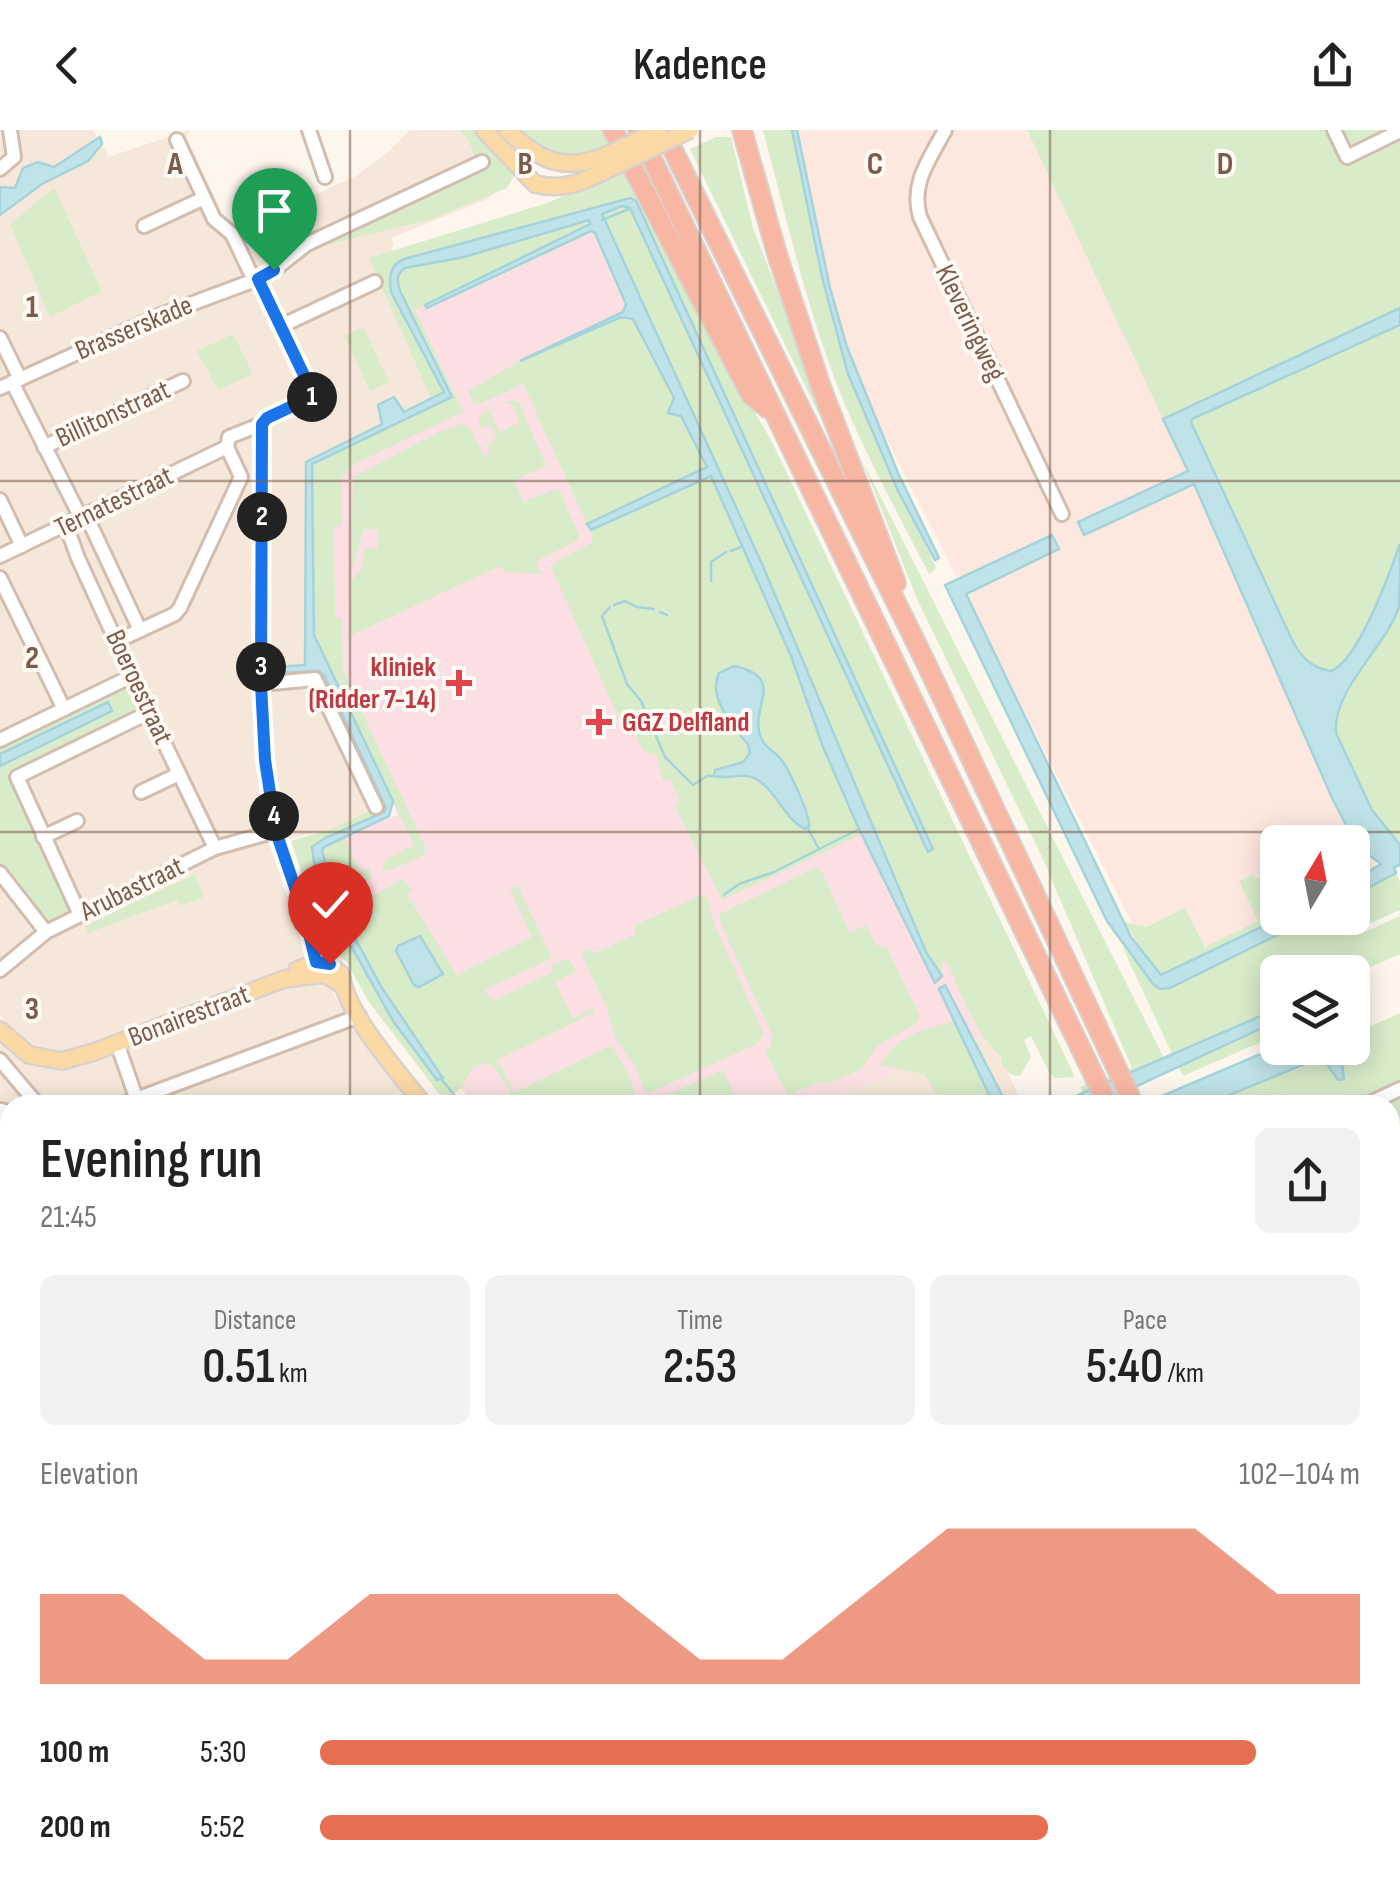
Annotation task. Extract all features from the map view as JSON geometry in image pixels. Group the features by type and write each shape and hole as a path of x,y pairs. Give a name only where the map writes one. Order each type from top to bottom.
{"highway":[{"path":"613,130 752,395 776,416"},
{"path":"638,130 1103,1095"},
{"path":"661,130 926,664 1129,1095"},
{"path":"742,130 776,254 821,387 926,664"}],"main road":[{"path":"484,130 528,179 544,186 562,187 580,183 661,130"},
{"path":"508,130 532,151 564,164 610,161 690,130"},
{"path":"316,968 330,964 341,974 342,985 359,1016 417,1095"},
{"name":"Bonairestraat","path":"0,1030 29,1056 62,1061 316,968"}],"street":[{"path":"0,169 14,157 10,130"},
{"path":"308,130 326,177"},
{"name":"Kleveringweg","path":"945,130 920,176 917,207 1062,514"},
{"path":"1334,130 1347,157 1400,131"},
{"path":"177,140 214,219 232,234 282,326 375,282"},
{"name":"Brasserskade","path":"11,383 161,315 258,279 307,244 482,162"},
{"path":"144,226 204,198"},
{"name":"Ternatestraat","path":"0,556 227,447 229,437 314,396 282,326"},
{"name":"Boeroestraat","path":"0,338 11,383 140,630"},
{"name":"Billitonstraat","path":"44,447 183,382"},
{"path":"262,424 261,684 265,760 276,832 305,917 316,968"},
{"path":"117,641 180,608 240,483 240,472 227,447"},
{"path":"0,500 22,546"},
{"name":"Boeroestraat","path":"66,525 132,676 215,848"},
{"path":"0,578 64,709"},
{"path":"0,740 132,676"},
{"path":"261,684 315,679 376,806"},
{"path":"80,915 17,777 150,712"},
{"path":"141,792 180,774"},
{"path":"43,837 77,821"},
{"name":"Arubastraat","path":"0,970 46,932 80,915 215,848 276,832"},
{"path":"0,873 46,932"},
{"path":"156,1095 359,1016"},
{"path":"117,1043 136,1095"},
{"path":"0,1060 30,1095"}],"shaded area":[{"path":"0,130 93,130 109,157 189,130 187,138 228,225 235,230 354,177 410,130 479,130 517,172 488,199 391,238 391,248 401,262 448,399 309,463 309,627 391,814 285,840 306,907 311,961 78,1049 47,1052 29,1046 0,1016"},
{"path":"798,130 1027,130 1167,427 1326,785 1349,825 1260,825 1260,927 1157,972 865,397 829,292"},
{"name":"GGZ Delfland","path":"603,222 989,1032 839,1095 467,1095 397,1011 329,883 314,846 398,815 316,629 312,470 457,400 400,278"},
{"path":"309,977 325,980 406,1095 0,1095 0,1039 34,1064 79,1065"},
{"path":"989,1032 1018,1095 839,1095"}],"green space":[{"path":"460,130 479,130 515,174 507,188 431,219 306,250 470,174 473,151"},
{"path":"515,130 607,130 614,143 586,153 563,154 540,146"},
{"path":"763,130 793,130 848,374 936,568 929,574 840,393 802,278"},
{"path":"1027,130 1400,130 1400,310 1163,419"},
{"path":"716,137 731,137 753,228 835,439 831,439 690,149"},
{"path":"628,170 719,353 770,438 1075,1077 1055,1078 1050,1074 1031,1036 1024,1040 1031,1057 1020,1076 1009,1073 977,1026 947,961 941,963 942,976 926,952 762,564 599,207 586,226 415,310 463,412 352,465 342,478 342,525 334,526 335,617 342,619 343,672 426,848 423,856 389,871 382,870 385,860 414,845 314,635 312,464 447,398 444,392 431,398 369,258 544,204"},
{"path":"54,188 102,291 50,317 10,224"},
{"path":"622,317 638,324 674,398 671,415 681,415 707,468 587,524 523,384 479,404 474,404 468,391 520,361"},
{"path":"1400,324 1400,853 1370,841 1370,825 1362,825 1192,419"},
{"path":"363,327 389,382 370,391 344,336"},
{"path":"233,334 253,374 218,390 197,351"},
{"path":"512,400 519,402 546,466 514,481 523,502 560,491 579,535 577,541 538,560 541,574 504,572 500,566 350,636 352,580 361,569 365,548 378,550 378,529 364,529 351,572 353,477 441,431 463,424 470,427 484,457 490,453 486,445 497,439 491,425 480,428 479,416 496,407 491,413 499,433 520,422 511,403 504,404"},
{"path":"862,460 1165,1060 1084,1095 1080,1087 1132,1068 1042,857 917,599"},
{"path":"710,475 791,656 823,747 862,834 722,900 674,805 680,801 670,779 663,781 656,755 643,751 629,720 621,723 550,565 592,543 591,530","holes":["746,668 756,675 762,691 761,738 791,775 805,812 808,826 804,829 765,787 745,778 730,779 724,765 743,762 750,754 729,715"]},
{"path":"318,671 324,675 386,808 317,843 328,873 322,851 344,837 360,871 369,868 371,879 312,903 291,841 334,828 378,807 318,677 271,679 271,673"},
{"path":"127,681 139,708 7,773 72,905 71,912 51,923 0,862 0,766 111,712 107,702 0,754 0,743"},
{"path":"815,868 822,871 849,933 866,925 876,945 887,948 920,1016 916,1024 878,1045 862,1069 788,1095 765,1052 771,1045 772,1034 720,922 720,914"},
{"path":"1396,873 1400,882 1400,910 1370,923 1370,887"},
{"path":"195,874 204,897 180,906 177,900 88,933 85,926"},
{"path":"1252,875 1255,879 1260,876 1260,928 1162,975 1124,922 1147,927 1185,908 1205,947 1258,921 1239,881"},
{"path":"403,879 412,890 407,894 457,975 532,937 510,889 518,886 552,958 484,990 493,1001 553,972 551,965 568,959 576,971 555,982 573,1018 593,1008 594,1013 495,1061 501,1065 514,1093 612,1045 634,1095 509,1095 510,1090 491,1064 480,1064 471,1070 461,1089 440,1095 369,1002 346,961 323,945 318,927","holes":["342,916 381,988 442,1078 439,1080 393,1021 337,920"]},
{"path":"699,896 707,897 715,926 764,1034 757,1044 649,1093 615,1038 607,1009 582,955 585,949 596,953 636,934 634,926"},
{"path":"1400,916 1400,954 1370,967 1370,955 1260,955 1260,1017 1173,1056 1121,944 1153,984 1177,985 1278,935 1370,935 1370,930"},
{"path":"1400,1013 1400,1095 1229,1095 1306,1065 1370,1065 1370,1026"},
{"path":"955,1021 989,1095 938,1095 924,1074 880,1065 894,1047 922,1031"},
{"path":"1260,1029 1260,1042 1183,1076 1178,1066"},
{"path":"723,1070 734,1095 667,1095"}],"water":[{"path":"792,130 797,130 830,288 847,347 898,473 939,558 935,560 898,491 848,374 822,277"},
{"path":"100,137 102,144 88,161 42,184 0,215 0,187 15,188 23,168 38,162 54,167"},
{"path":"630,198 636,201 933,849 928,852 630,208 622,206 602,214 762,564 926,952 942,976 935,983 859,829 823,747 791,656 711,476 591,530 587,524 707,467 681,416 668,413 674,398 633,319 621,317 520,361 623,312 626,304 595,233 591,231 427,308 425,305 590,224 589,220 464,257 405,268 398,279 401,293 452,397 312,464 314,635 393,801 389,816 324,847 328,873 316,876 312,847 386,808 324,675 318,671 277,673 277,667 305,665 306,462 382,424 378,405 394,397 404,412 444,392 391,292 393,268 404,259"},
{"path":"1400,308 1400,325 1191,422 1292,640 1312,664 1331,671 1342,664 1372,614 1400,544 1399,607 1351,685 1337,717 1336,733 1372,810 1400,845 1396,873 1370,887 1370,871 1381,864 1370,856 1370,825 1346,825 1333,800 1194,484 1084,535 1078,522 1188,471 1163,419"},
{"path":"1052,535 1059,549 966,594 1131,937 1161,975 1260,928 1260,935 1278,935 1170,988 1160,989 1153,984 1107,921 945,585"},
{"path":"734,666 760,678 763,696 758,728 762,740 783,762 795,785 808,821 805,829 755,779 714,776 715,770 743,762 750,753 723,711 716,692 719,673"},
{"path":"108,702 112,711 0,766 0,754"},
{"path":"343,916 382,988 443,1078 437,1080 393,1021 336,919"},
{"path":"420,936 443,974 419,987 414,985 396,951 398,946"},
{"path":"945,985 1002,1095 989,1095 939,989"},
{"path":"1260,1016 1260,1029 1118,1095 1078,1095"},
{"path":"1260,1054 1260,1065 1302,1065 1229,1095 1164,1095"},
{"path":"1328,1065 1342,1065 1344,1079 1338,1080"}],"waterway":[{"path":"602,220 629,209"},
{"path":"731,551 741,547"},
{"path":"711,581 711,562 726,552"},
{"path":"614,605 625,601 654,609"},
{"path":"610,607 602,616 627,684 641,701 665,757 693,785 714,776"},
{"path":"660,612 667,615"},
{"path":"807,827 819,849 859,829"},
{"path":"724,895 739,884 774,872 819,849"},
{"path":"441,1079 455,1095"}],"place":[{"name":"kliniek (Ridder 7-14)","path":"459,683"},
{"name":"GGZ Delfland","path":"599,722"}],"route":[{"path":"274,270 258,279 314,396 262,424 261,655 265,760 276,832 316,962 330,964"}]}
